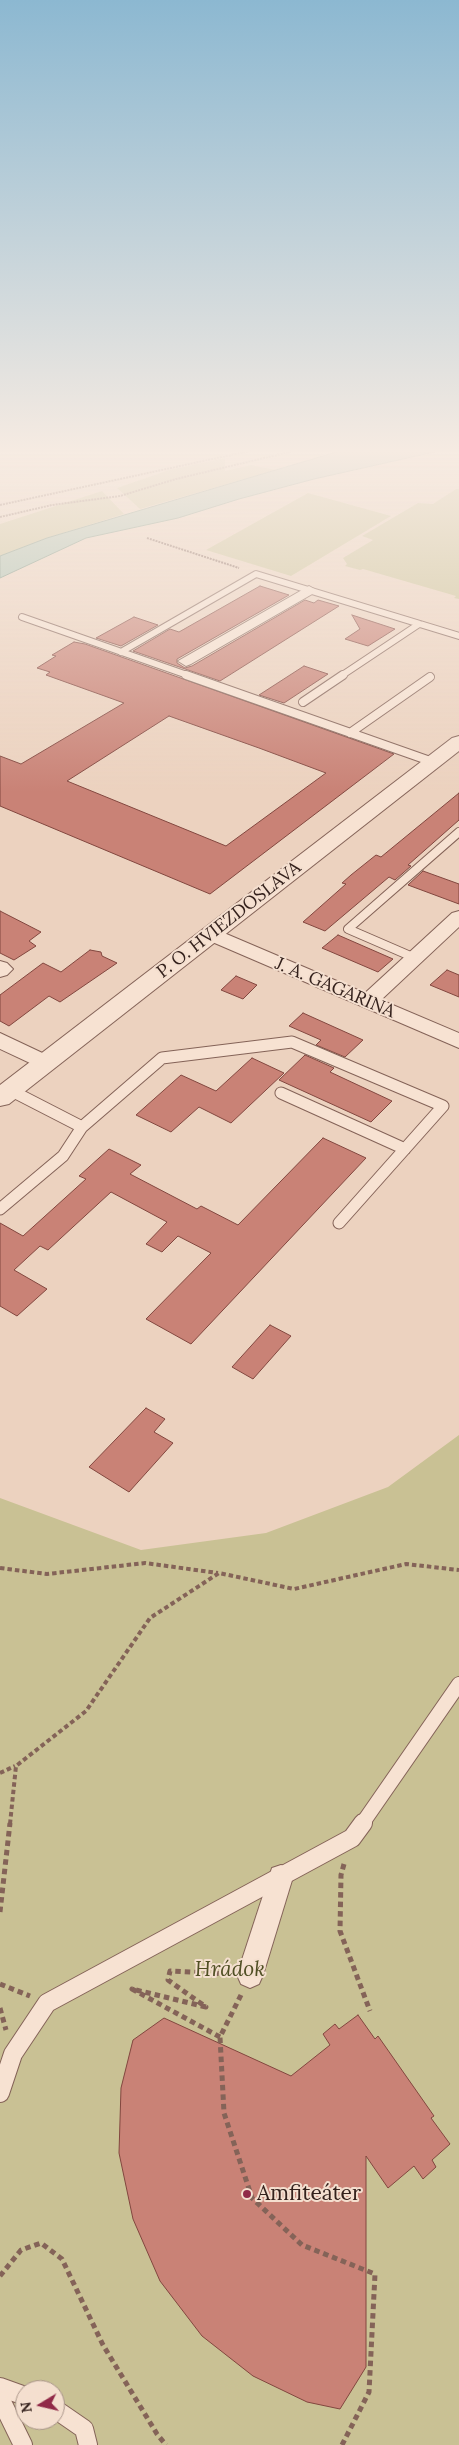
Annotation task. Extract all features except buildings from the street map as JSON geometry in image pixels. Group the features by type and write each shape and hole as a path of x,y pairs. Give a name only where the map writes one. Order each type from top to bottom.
{"street":[{"path":"186,662 310,590"},
{"name":"P. O. HVIEZDOSLAVA","path":"5,1094 459,742"},
{"path":"367,1002 459,916"},
{"name":"J. A. GAGARINA","path":"210,934 459,1041"},
{"path":"0,1040 45,1063"},
{"path":"250,1975 281,1877"}],"lane":[{"path":"121,652 256,574 459,636"},
{"path":"22,618 433,762"},
{"path":"303,702 419,624"},
{"path":"350,733 430,677"},
{"path":"415,958 348,929 459,832"},
{"path":"0,1209 63,1156 82,1127 162,1058 292,1042 443,1106 340,1223"},
{"path":"281,1093 405,1149"},
{"path":"5,1094 82,1127"},
{"path":"0,2093 13,2054 47,2003 352,1838 459,1684"},
{"path":"0,2387 15,2392"},
{"path":"0,2398 24,2445"},
{"path":"65,2416 84,2429 88,2445"}],"path":[{"path":"226,564 256,574"},
{"path":"0,1568 46,1574 145,1563 219,1573 294,1589 406,1564 459,1570"},
{"path":"0,1773 16,1766 86,1711 150,1618 219,1573"},
{"path":"0,1912 16,1766"},
{"path":"352,1838 341,1875 340,1931 370,2011"},
{"path":"220,2037 132,1989 206,2007 168,1980 170,1971 250,1975 220,2037 224,2113 252,2198 302,2245 375,2274 369,2392 342,2445"},
{"path":"0,1984 47,2003"},
{"path":"0,2276 20,2250 41,2243 62,2259 103,2345 156,2434 166,2445"}],"green space":[{"path":"252,564 311,564 291,576"},
{"path":"347,564 459,564 459,599 454,598 456,596 363,569 345,566"},
{"name":"Hrádok","path":"459,1435 459,2445 0,2445 0,1498 141,1550 266,1533 388,1487"}],"shaded area":[{"path":"0,564 30,564 0,578"}],"place":[{"name":"Amfiteáter","path":"247,2194"}]}
